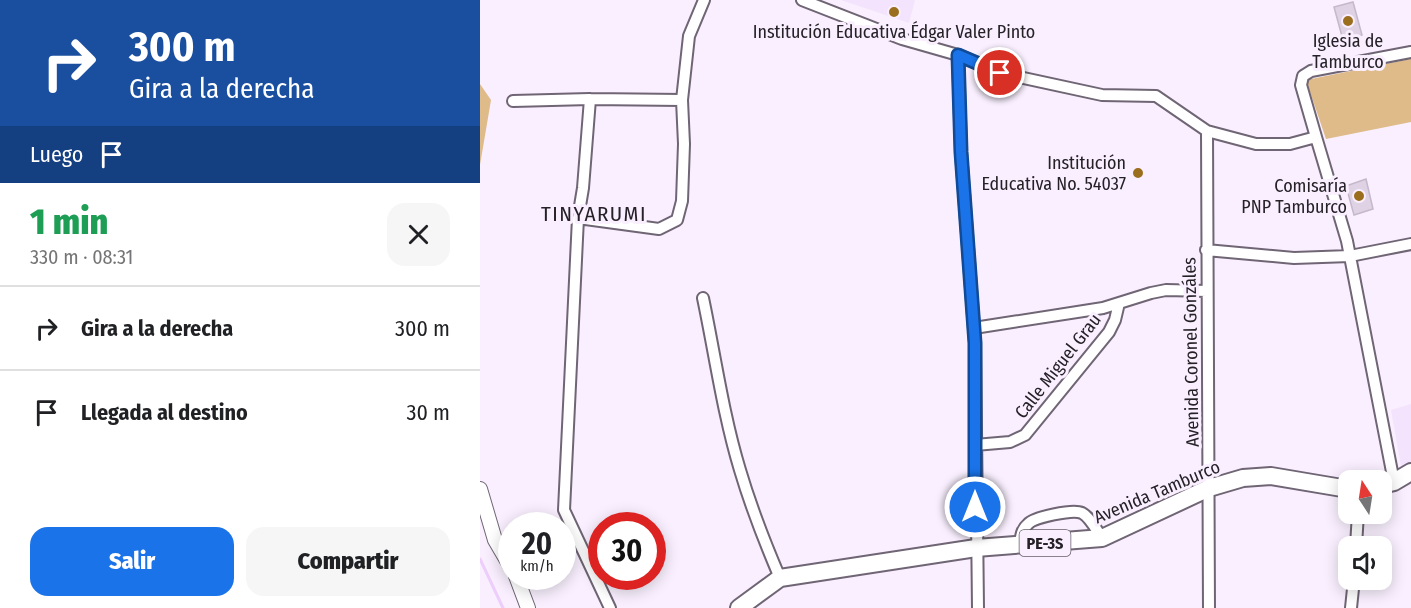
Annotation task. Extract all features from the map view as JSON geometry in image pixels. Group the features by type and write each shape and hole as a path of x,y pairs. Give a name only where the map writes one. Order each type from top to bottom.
{"highway":[{"path":"1392,482 1411,472"},
{"name":"Avenida Tamburco","path":"744,606 780,578 976,548 1102,538 1209,488 1243,478 1270,476 1338,487"}],"main road":[{"path":"480,489 492,534 498,547"},
{"path":"521,590 528,608"}],"street":[{"path":"578,218 658,229 677,220 682,201 684,144 681,100 689,36 704,0"},
{"path":"802,0 902,39 958,55 1000,73 1102,95 1156,96 1207,131 1256,144 1290,144 1316,137"},
{"path":"1386,470 1350,256 1300,85 1303,76 1311,71 1411,52"},
{"path":"958,55 961,152 974,328 978,608"},
{"path":"513,102 590,99 681,100"},
{"path":"590,99 583,188 578,218 564,510 610,608"},
{"name":"Avenida Coronel Gonzáles","path":"1207,131 1209,608"},
{"path":"1206,250 1294,258 1350,256 1411,244"},
{"path":"974,328 1103,308 1166,290 1207,291"},
{"path":"703,298 731,437 740,470 759,529 780,578"},
{"name":"Calle Miguel Grau","path":"975,445 1010,442 1025,435 1109,332 1119,303"},
{"path":"1020,545 1022,530 1029,522 1036,518 1073,512 1082,513 1102,538"},
{"path":"1351,608 1353,590"}],"shaded area":[{"name":"Institución Educativa Édgar Valer Pinto","path":"841,0 915,0 909,23"},
{"path":"1411,59 1411,122 1326,139 1306,80"},
{"path":"480,84 491,100 480,165"},
{"path":"1411,404 1411,466 1402,472 1391,410"}],"building":[{"name":"Iglesia de Tamburco","path":"1353,2 1362,35 1343,40 1334,7"},
{"name":"Comisaría PNP Tamburco","path":"1366,179 1373,209 1354,215 1346,186"}],"waterway":[{"path":"480,559 503,608"}],"place":[{"name":"Institución Educativa Édgar Valer Pinto","path":"894,12"},
{"name":"Iglesia de Tamburco","path":"1348,21"},
{"name":"Institución Educativa No. 54037","path":"1138,173"},
{"name":"Comisaría PNP Tamburco","path":"1359,196"}],"district":[{"name":"TINYARUMI","path":"594,214"}],"route":[{"path":"975,507 975,343 961,152 958,55 1000,73"}]}
